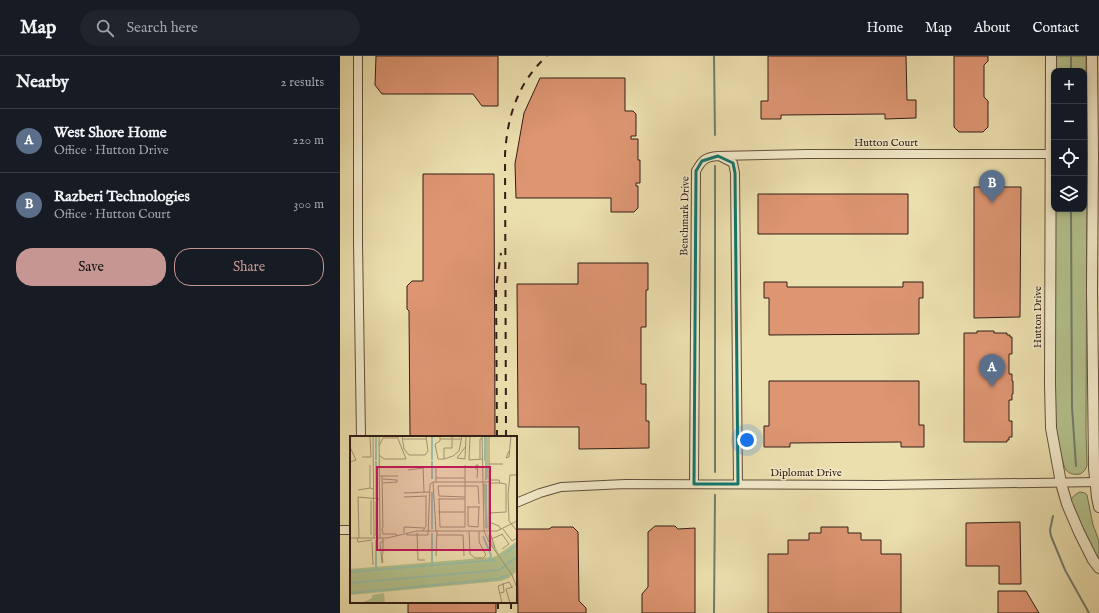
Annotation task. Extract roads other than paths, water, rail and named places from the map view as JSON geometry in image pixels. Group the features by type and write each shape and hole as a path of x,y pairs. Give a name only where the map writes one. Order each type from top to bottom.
{"street":[{"path":"358,56 358,244 361,436"},
{"name":"Hutton Drive","path":"1051,56 1053,140"},
{"path":"1092,56 1089,154 1094,468 1099,507"},
{"name":"Hutton Court","path":"718,156 807,154 1051,154"},
{"name":"Benchmark Drive","path":"694,484 696,171 702,161 711,156 718,156"},
{"path":"718,156 733,164 735,173 738,484"},
{"name":"Hutton Drive","path":"1053,176 1050,392 1052,428 1061,483 1067,504 1079,532 1093,560 1099,568"},
{"name":"Diplomat Drive","path":"517,503 540,493 561,487 625,484 881,485 1097,482"}],"waterway":[{"path":"714,56 715,135"},
{"path":"1071,56 1071,68"},
{"path":"715,166 715,472"},
{"path":"1071,212 1072,407 1076,466"},
{"path":"714,613 715,495"},
{"path":"1053,516 1050,530 1051,536 1065,570 1089,613"}],"railway":[{"path":"506,436 506,141 508,127 521,89 528,77 547,56"},
{"path":"497,436 496,288 501,253"},
{"path":"498,603 498,613"},
{"path":"511,603 511,613"}],"place":[{"name":"Razberi Technologies","path":"992,203"},
{"name":"West Shore Home","path":"992,387"}]}
